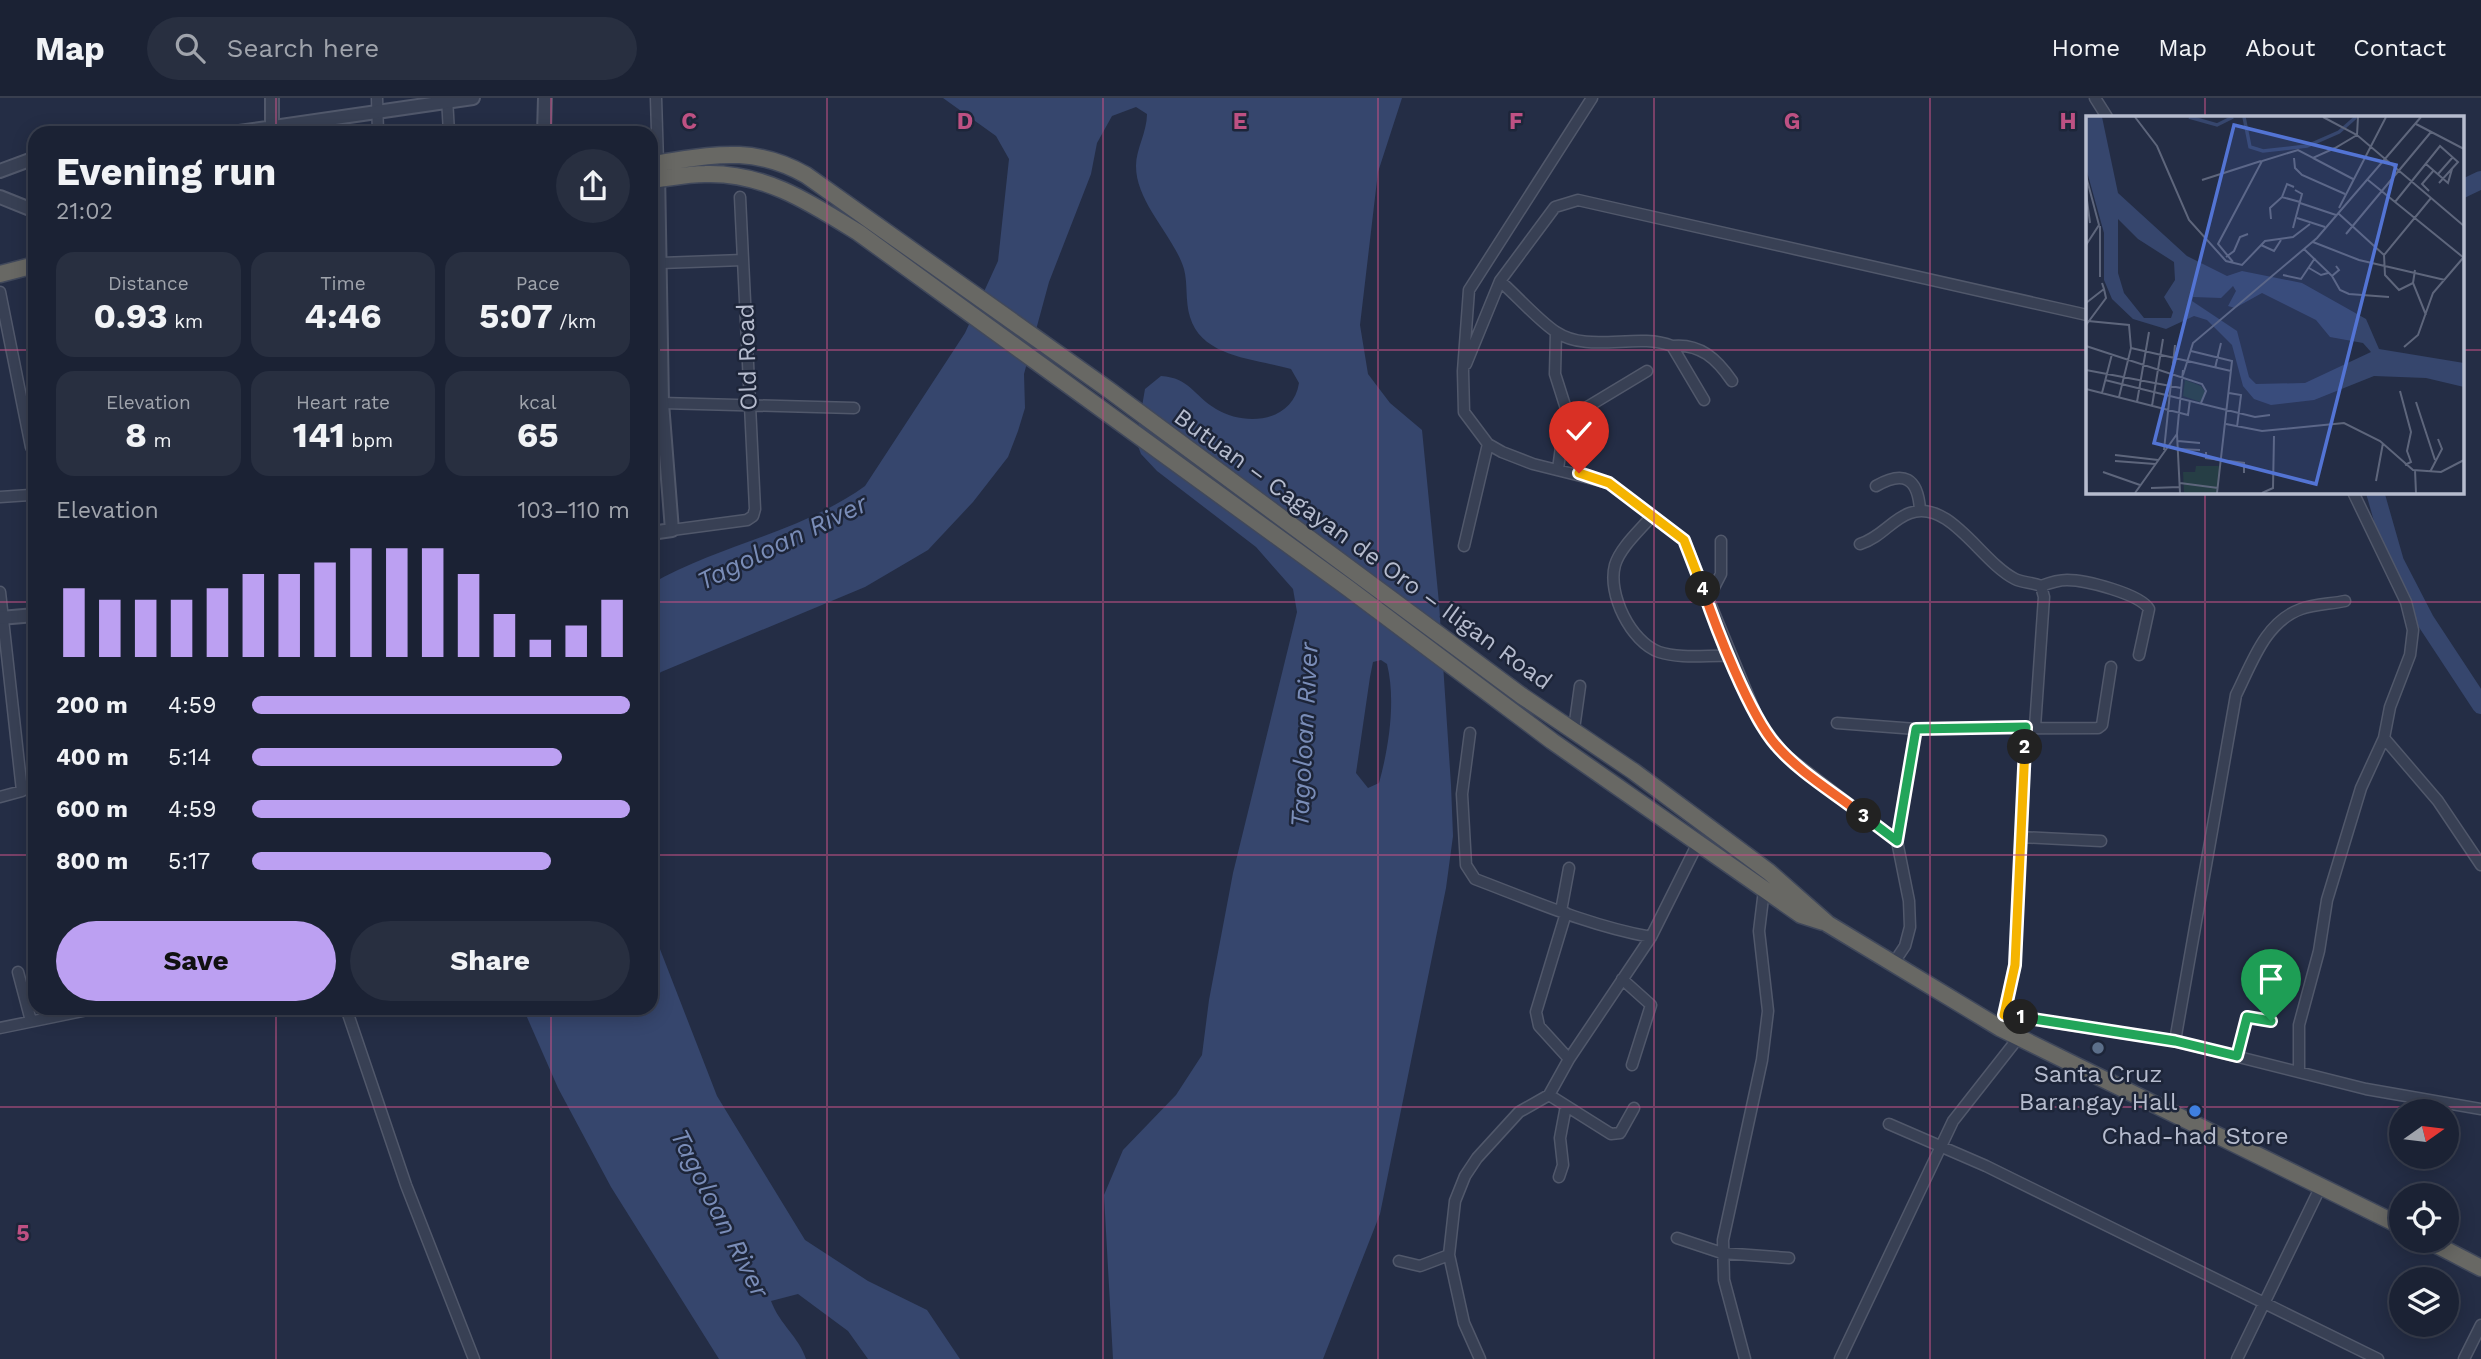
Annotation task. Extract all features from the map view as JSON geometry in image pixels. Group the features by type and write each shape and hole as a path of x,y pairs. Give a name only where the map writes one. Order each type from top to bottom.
{"highway":[{"name":"Butuan – Cagayan de Oro – Iligan Road","path":"658,171 733,153 764,156 806,176 1110,390 1522,696 1574,729 1769,872 1828,924 1893,964 2002,1021 2019,1037 2389,1220"},
{"name":"Butuan – Cagayan de Oro – Iligan Road","path":"658,172 757,180 806,200 859,233 1697,845 1801,915 1828,924"},
{"path":"0,274 28,267"},
{"path":"2452,1253 2481,1268"}],"street":[{"path":"272,98 272,126"},
{"path":"377,98 378,126"},
{"path":"301,126 447,100 473,98"},
{"path":"544,126 545,98"},
{"path":"656,98 656,126"},
{"path":"1592,98 1469,290 1463,370 1466,418 1488,443 1533,464 1609,483 1684,540 1690,549 1707,601 1759,722 1775,745 1897,841"},
{"path":"2095,98 2106,116"},
{"path":"447,100 449,126"},
{"path":"0,171 28,161"},
{"path":"0,197 28,208"},
{"name":"Old Road","path":"672,530 747,520 753,516 740,197"},
{"path":"1463,370 1500,281 1555,207 1578,200 2086,315"},
{"path":"658,227 662,403 672,530 658,532"},
{"path":"660,263 743,260"},
{"path":"1500,281 1556,332 1578,340 1653,341 1700,349 1720,363 1732,380"},
{"path":"0,292 28,432"},
{"path":"1556,332 1555,374 1569,418"},
{"path":"1672,346 1704,400"},
{"path":"1558,469 1563,433 1569,418 1647,371"},
{"path":"662,403 854,408"},
{"path":"1464,546 1488,443"},
{"path":"1876,486 1888,479 1902,477 1911,481 1916,488 1920,510"},
{"path":"2299,1070 2299,1025 2319,951 2327,900 2361,788 2384,738 2390,707 2410,655 2413,630 2406,602 2354,494"},
{"path":"0,497 28,495"},
{"path":"1860,544 1884,533 1907,513 1920,510 1939,513 2014,579 2040,586 2068,580 2087,582 2142,601 2149,609 2139,655"},
{"path":"1651,517 1619,555 1614,567 1620,609 1626,623 1648,646 1661,652 1730,656"},
{"path":"1707,601 1721,574 1721,541"},
{"path":"2040,586 2044,597 2021,837 2015,965 2002,1021 2175,1041 2366,1089 2481,1109"},
{"path":"0,592 22,791 0,797"},
{"path":"2175,1041 2236,695 2261,644 2276,623 2301,609 2345,601"},
{"path":"2,618 28,616"},
{"path":"1837,723 1916,729 2101,727 2111,667"},
{"path":"1574,729 1580,685"},
{"path":"1893,964 1905,946 1910,927 1909,901 1897,841 1916,729"},
{"path":"1471,733 1462,794 1466,865 1475,879 1618,931 1651,937"},
{"path":"2384,738 2438,801 2481,865"},
{"path":"2021,837 2101,841"},
{"path":"1480,1359 1464,1324 1449,1255 1455,1201 1465,1176 1519,1112 1549,1096 1569,1059 1651,937 1697,845"},
{"path":"1569,868 1563,912 1536,1012 1539,1026 1569,1059"},
{"path":"1745,1359 1724,1280 1722,1253 1762,1060 1768,1011 1759,930 1764,890"},
{"path":"18,972 28,1010"},
{"path":"1622,979 1651,1004 1632,1065"},
{"path":"29,1015 31,1021"},
{"path":"0,1028 61,1015"},
{"path":"347,1015 406,1185 474,1359"},
{"path":"2237,1056 2247,1017 2271,1021"},
{"path":"1840,1359 1953,1121 2019,1037"},
{"path":"1549,1096 1616,1134 1620,1133 1634,1108"},
{"path":"1559,1177 1563,1165 1560,1138 1566,1106"},
{"path":"1889,1124 2378,1359"},
{"path":"2238,1359 2321,1186"},
{"path":"1677,1238 1722,1253 1789,1258"},
{"path":"1399,1261 1420,1266 1449,1255"},
{"path":"2463,1359 2481,1325"}],"water":[{"name":"Tagoloan River","path":"943,98 1402,98 1378,172 1360,325 1368,374 1390,403 1422,430 1439,603 1453,836 1446,888 1380,1214 1323,1359 1113,1359 1104,1195 1123,1150 1176,1095 1202,1055 1209,1000 1233,873 1297,612 1293,589 1256,547 1157,471 1141,454 1136,441 1145,389 1161,376 1179,380 1208,404 1228,415 1254,419 1278,413 1288,406 1299,383 1291,369 1232,355 1206,341 1196,331 1188,311 1184,269 1142,193 1138,180 1136,160 1147,114 1136,107 1112,116 1097,143 1091,174 1049,282 1024,374 1025,408 1018,431 1008,457 973,502 928,550 865,587 658,674 658,580 704,558 814,516 865,486 965,333 998,261 1009,159 996,136","holes":["1381,660 1387,664 1391,708 1386,754 1379,783 1368,788 1356,773 1373,662"]},
{"name":"Tagoloan River","path":"658,944 717,1096 805,1240 868,1281 927,1310 960,1359 868,1359 848,1331 798,1294 771,1301 806,1359 719,1359 611,1187 558,1088 526,1015 658,1015"}],"waterway":[{"path":"2464,188 2481,180"},
{"path":"2376,494 2395,562 2425,620 2481,705"}],"place":[{"name":"Santa Cruz Barangay Hall","path":"2098,1048"},
{"name":"Chad-had Store","path":"2195,1111"}],"route":[{"path":"1579,473 1609,483 1684,540 1690,549 1707,601 1740,678 1768,736 1784,754 1897,841 1916,729 2026,727 2015,965 2004,1015 2175,1041 2237,1056 2245,1019 2251,1016 2271,1021"}]}
